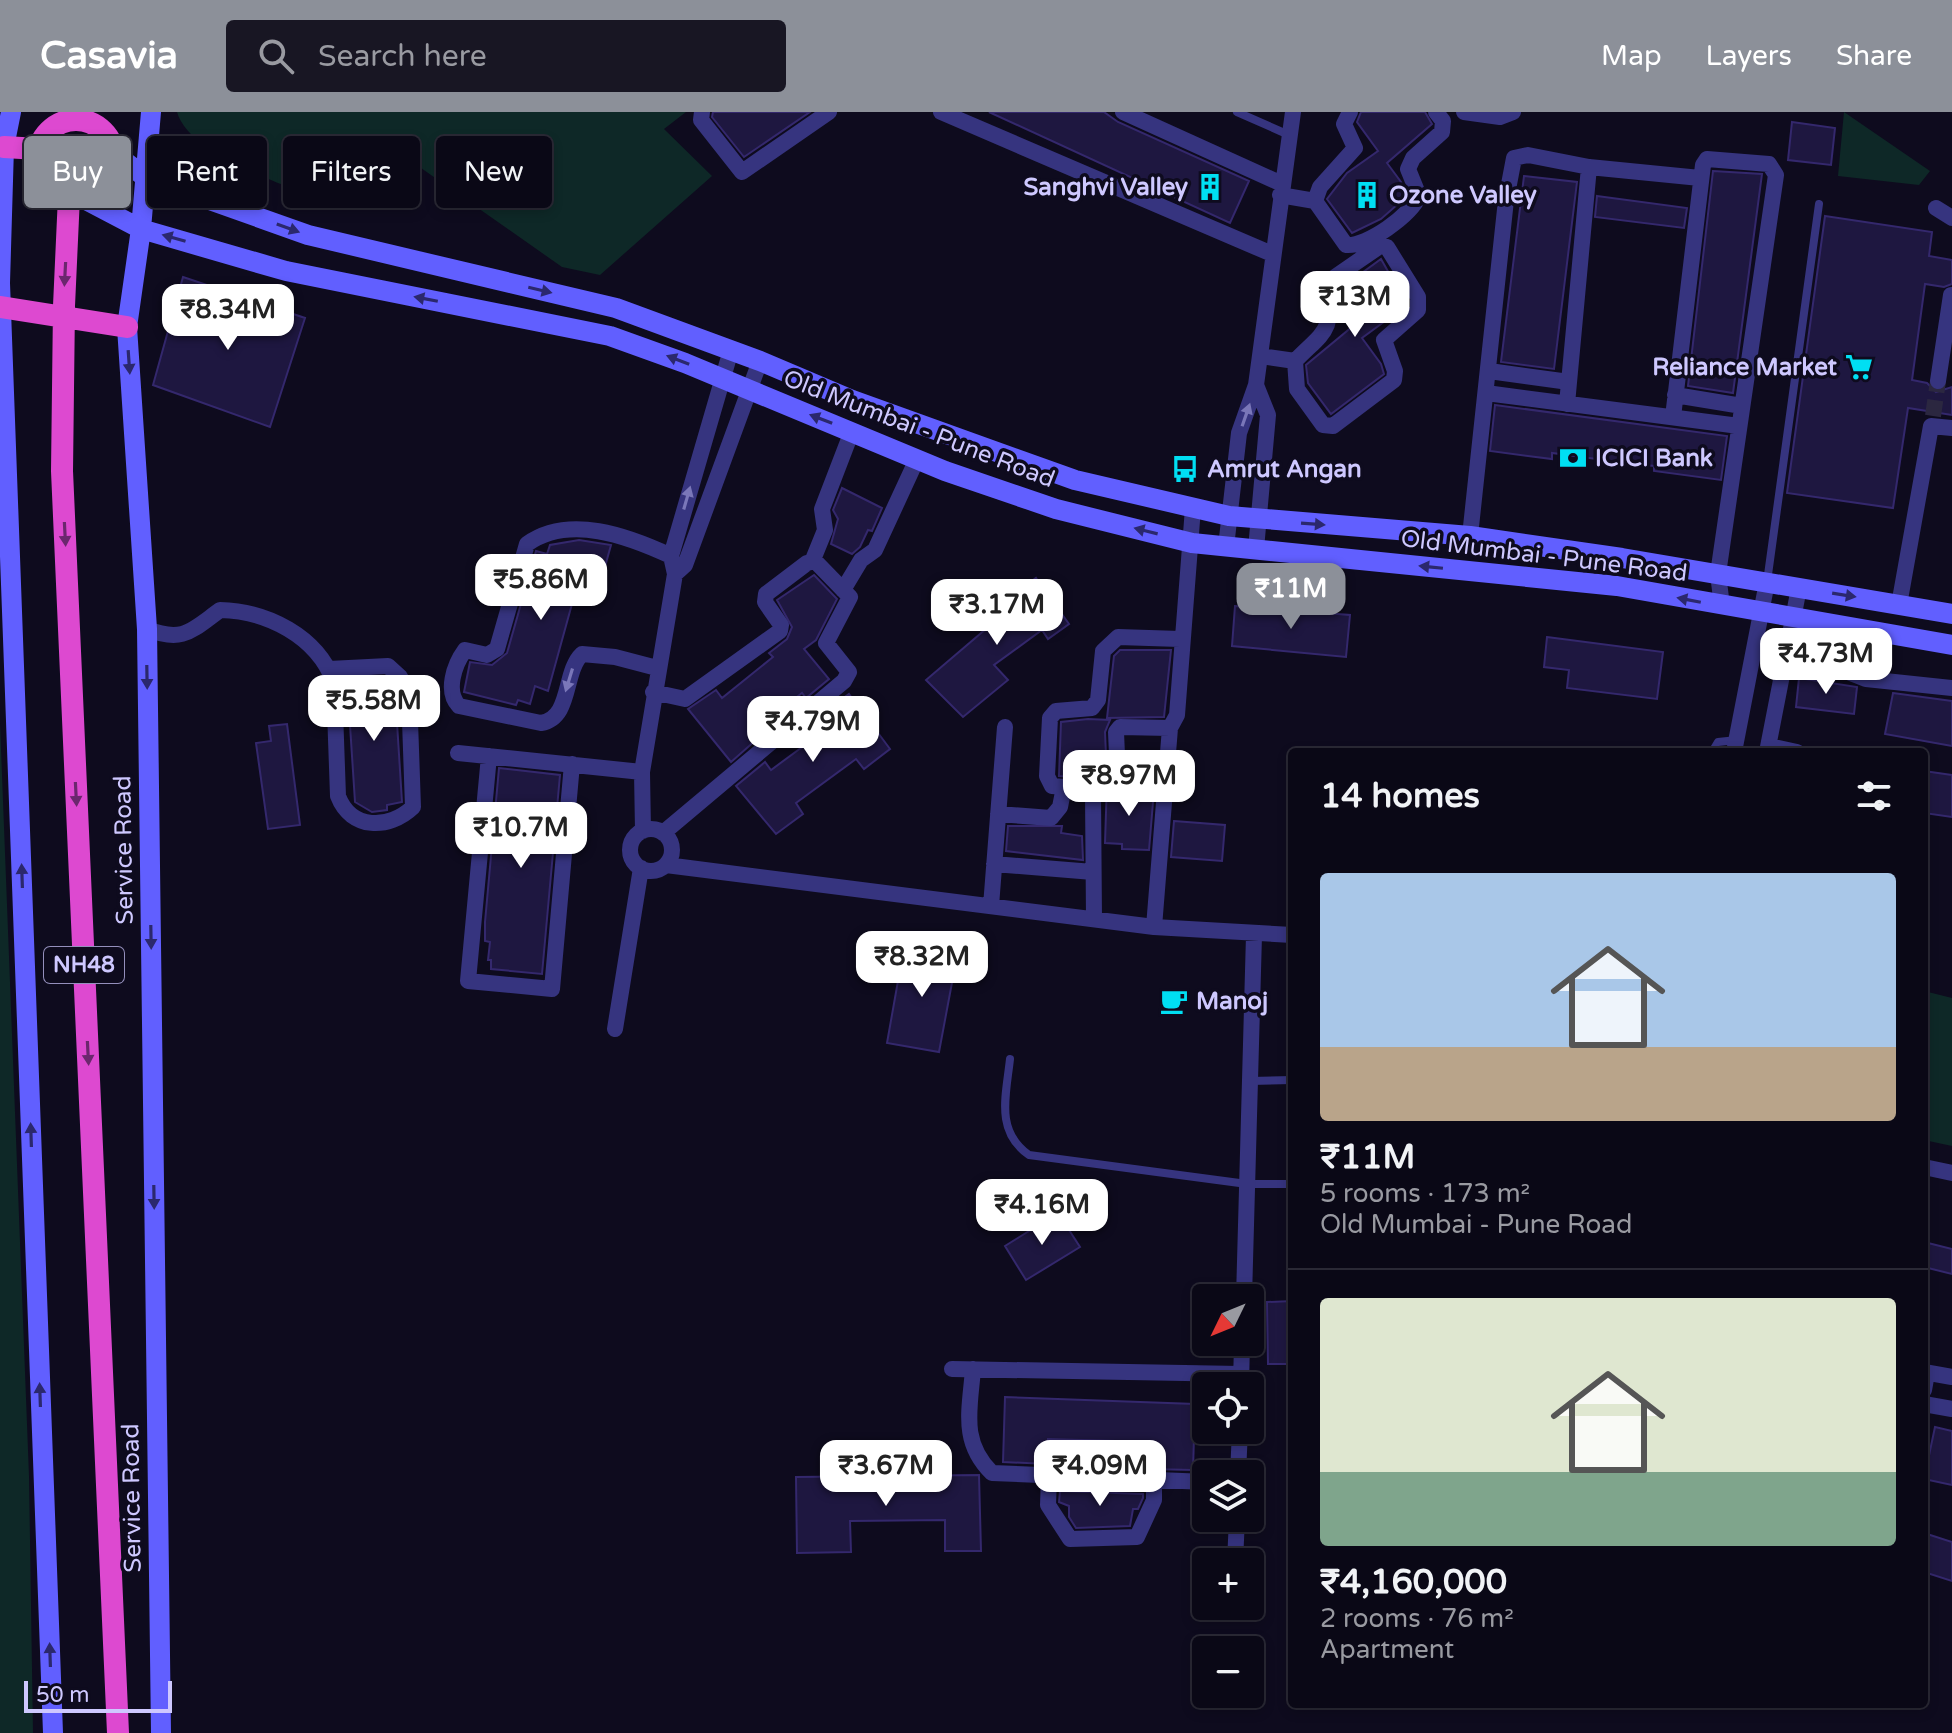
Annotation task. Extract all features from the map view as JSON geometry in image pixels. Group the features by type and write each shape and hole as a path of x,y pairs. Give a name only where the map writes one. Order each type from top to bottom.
{"highway":[{"path":"56,119 81,120 109,133"},
{"path":"4,147 24,148"},
{"name":"NH48","path":"74,208 63,317 63,487 118,1733"},
{"path":"1,307 127,327"}],"main road":[{"path":"11,112 4,147 1,307 53,1733"},
{"name":"Service Road","path":"151,112 141,229 127,327 147,629 161,1733"},
{"name":"Old Mumbai - Pune Road","path":"109,133 145,177 308,235 616,308 760,361 852,400 1075,480 1229,516 1470,536 1952,614"},
{"name":"Old Mumbai - Pune Road","path":"99,208 141,229 286,271 610,336 917,459 1056,509 1192,543 1617,586 1952,645"}],"street":[{"path":"702,112 701,120 742,172 829,112"},
{"path":"941,112 980,119 1272,254"},
{"path":"1123,112 1281,190 1315,201 1346,245 1357,246 1413,210 1419,196 1408,169 1413,158 1442,132 1443,121 1436,112"},
{"path":"1226,547 1239,433 1256,385 1261,356 1293,112"},
{"path":"1315,201 1320,187 1355,148 1344,124 1350,112"},
{"path":"1464,112 1500,117 1513,112"},
{"path":"1470,536 1514,158 1528,155 1589,167 1700,178"},
{"path":"1673,417 1700,178 1707,159 1769,164 1776,175 1718,574 1722,606"},
{"path":"1567,404 1589,167"},
{"path":"1936,208 1952,218"},
{"path":"1380,246 1387,247 1418,297 1418,310 1384,340 1395,371 1394,380 1333,426 1323,425 1297,389 1295,361 1326,328 1332,314 1324,289 1332,279 1380,246"},
{"path":"1938,381 1951,295"},
{"path":"643,831 642,772 675,574 671,556 720,378 731,350"},
{"path":"1261,356 1295,361"},
{"path":"675,574 685,565 760,361"},
{"path":"1489,371 1569,382"},
{"path":"1256,385 1268,415 1256,549"},
{"path":"1486,393 1739,426"},
{"path":"1675,395 1742,406"},
{"path":"1899,605 1932,421 1952,428"},
{"path":"653,692 685,699 780,631 781,625 765,602 766,594 812,562 825,530 822,509 852,431"},
{"path":"843,590 861,560 875,550 917,459"},
{"path":"1154,927 1170,728 1177,715 1180,639 1192,543 1193,508"},
{"path":"657,668 615,657 582,654 575,661 559,713 551,722 541,723 459,706 452,699 450,690 465,650 487,655 497,649 527,544 537,536 554,530 604,532 671,556"},
{"path":"615,1029 641,868 630,852 633,839 643,831 663,833 844,681 849,672 826,643 829,632 850,603 843,590 812,562"},
{"path":"1736,746 1767,582"},
{"path":"1768,748 1799,588"},
{"path":"147,629 167,637 187,634 220,610 255,613 294,631 329,669 334,682 338,796 342,806 361,822 375,825 402,818 413,807 409,692 400,677 388,666 329,669"},
{"path":"1820,623 1838,668 1866,679 1952,688"},
{"path":"1094,919 1093,795 1090,789 1052,786 1047,776 1050,718 1056,711 1092,708 1098,700 1103,651 1118,637 1180,639"},
{"path":"991,906 1005,727"},
{"path":"1167,780 1118,778 1116,732 1120,727 1170,728"},
{"path":"458,753 642,772"},
{"path":"489,756 468,981 496,984 552,989 572,764"},
{"path":"998,814 1051,818 1060,807 1064,787"},
{"path":"663,833 671,852 666,865"},
{"path":"994,864 1093,872"},
{"path":"641,868 654,870 666,865 1154,927 1288,935"},
{"path":"1244,1284 1254,935"},
{"path":"1928,1168 1952,1173"},
{"path":"952,1369 1192,1378"},
{"path":"973,1369 967,1417 970,1443 992,1473 1192,1481"},
{"path":"1928,1372 1952,1377"},
{"path":"1928,1405 1952,1409"},
{"path":"1049,1477 1048,1505 1058,1525 1070,1539 1137,1537 1154,1500 1154,1480"}],"lane":[{"path":"1237,112 1289,135"},
{"path":"1767,582 1819,204"},
{"path":"1714,748 1718,742 1736,746"},
{"path":"1010,1059 1006,1130 1015,1145 1029,1155 1247,1184 1288,1184"},
{"path":"1250,1081 1288,1080"}],"green space":[{"path":"177,112 686,112 664,129 712,176 600,275 562,267 478,208 552,208 552,136 436,136 436,179 420,167 420,136 283,136 283,185 267,178 267,136 193,136"},
{"path":"1844,112 1930,171 1919,185 1838,176"},
{"path":"0,723 29,1476 33,1733 0,1733"},
{"path":"1928,992 1952,998 1952,1146 1928,1141"}],"building":[{"path":"713,112 810,112 744,157 712,117"},
{"path":"989,112 1104,112 1118,122 1249,181 1230,223"},
{"name":"Ozone Valley","path":"1361,112 1425,112 1432,124 1387,163 1401,182 1406,197 1381,219 1352,233 1327,199 1347,173 1378,151 1357,122"},
{"path":"1792,122 1835,128 1831,165 1788,160"},
{"path":"1713,171 1762,174 1733,393 1688,386"},
{"path":"1524,176 1577,182 1554,369 1501,362"},
{"path":"1597,196 1687,208 1684,228 1595,217"},
{"name":"Reliance Market","path":"1825,216 1932,232 1929,256 1952,260 1952,284 1944,287 1925,284 1912,380 1927,383 1936,392 1952,387 1952,415 1908,408 1893,508 1787,493"},
{"path":"1381,259 1407,305 1362,338 1381,364 1384,374 1331,414 1308,383 1306,365 1353,326 1339,307 1336,292"},
{"path":"183,277 305,318 270,427 153,385"},
{"path":"1495,405 1727,436 1721,480 1654,471 1654,466 1552,453 1552,459 1490,451"},
{"path":"842,488 882,508 872,531 868,530 860,547 852,554 831,544 838,519 833,510"},
{"path":"579,540 611,545 596,599 575,593 548,691 535,686 530,704 518,700 516,705 464,692 470,662 492,665 507,653 536,551 547,554 550,545"},
{"path":"814,575 837,599 816,640 804,649 829,679 806,698 802,693 751,734 756,740 731,762 688,709 716,690 722,698 773,657 769,653 787,639 792,627 777,600"},
{"path":"1036,578 1069,624 1048,639 1042,630 994,665 1008,680 963,717 926,680 994,622 987,613"},
{"path":"1235,606 1350,615 1346,657 1232,646"},
{"path":"1547,637 1663,652 1657,699 1567,688 1569,670 1544,667"},
{"path":"1120,650 1171,650 1164,717 1107,718 1114,656"},
{"path":"384,677 395,691 402,802 387,805 387,810 372,812 355,802 347,679"},
{"path":"1799,678 1857,687 1854,714 1796,707"},
{"path":"1893,693 1952,701 1952,746 1885,734"},
{"path":"849,694 890,749 864,769 856,759 796,803 803,814 776,834 736,786 765,762 771,770 828,728 819,716"},
{"path":"1110,720 1105,732 1107,779 1059,776 1061,722"},
{"path":"287,724 300,825 268,829 256,743 271,741 269,726"},
{"path":"499,768 560,775 542,974 491,969 491,960 488,960 490,942 485,941 485,922"},
{"path":"1928,772 1952,775 1952,817 1928,814"},
{"path":"1107,782 1118,789 1154,790 1149,850 1122,849 1122,844 1105,843"},
{"path":"1174,821 1225,825 1222,861 1171,857"},
{"path":"1008,826 1062,826 1061,833 1082,836 1083,860 1006,851"},
{"path":"904,947 957,956 939,1052 887,1043"},
{"path":"1058,1213 1080,1247 1026,1280 1005,1246"},
{"path":"1928,1243 1952,1249 1952,1274 1928,1268"},
{"path":"1288,1301 1288,1364 1268,1364 1267,1302"},
{"path":"1005,1397 1192,1404 1192,1470 1149,1469 1150,1442 1048,1439 1047,1464 1003,1462"},
{"path":"1935,1427 1952,1431 1952,1485 1928,1480 1928,1460"},
{"path":"979,1475 981,1551 945,1551 945,1520 850,1521 851,1552 797,1553 796,1477"},
{"path":"1060,1491 1143,1494 1143,1498 1138,1509 1133,1509 1130,1526 1076,1528 1069,1517 1069,1506 1059,1502"},
{"path":"1928,1534 1952,1542 1952,1581 1928,1573"}],"tunnel":[{"path":"1933,416 1938,381"}],"place":[{"name":"Sanghvi Valley","path":"1210,187"},
{"name":"Ozone Valley","path":"1367,195"},
{"name":"Reliance Market","path":"1859,367"},
{"name":"ICICI Bank","path":"1573,458"},
{"name":"Amrut Angan","path":"1185,469"},
{"name":"Manoj","path":"1174,1001"}]}
